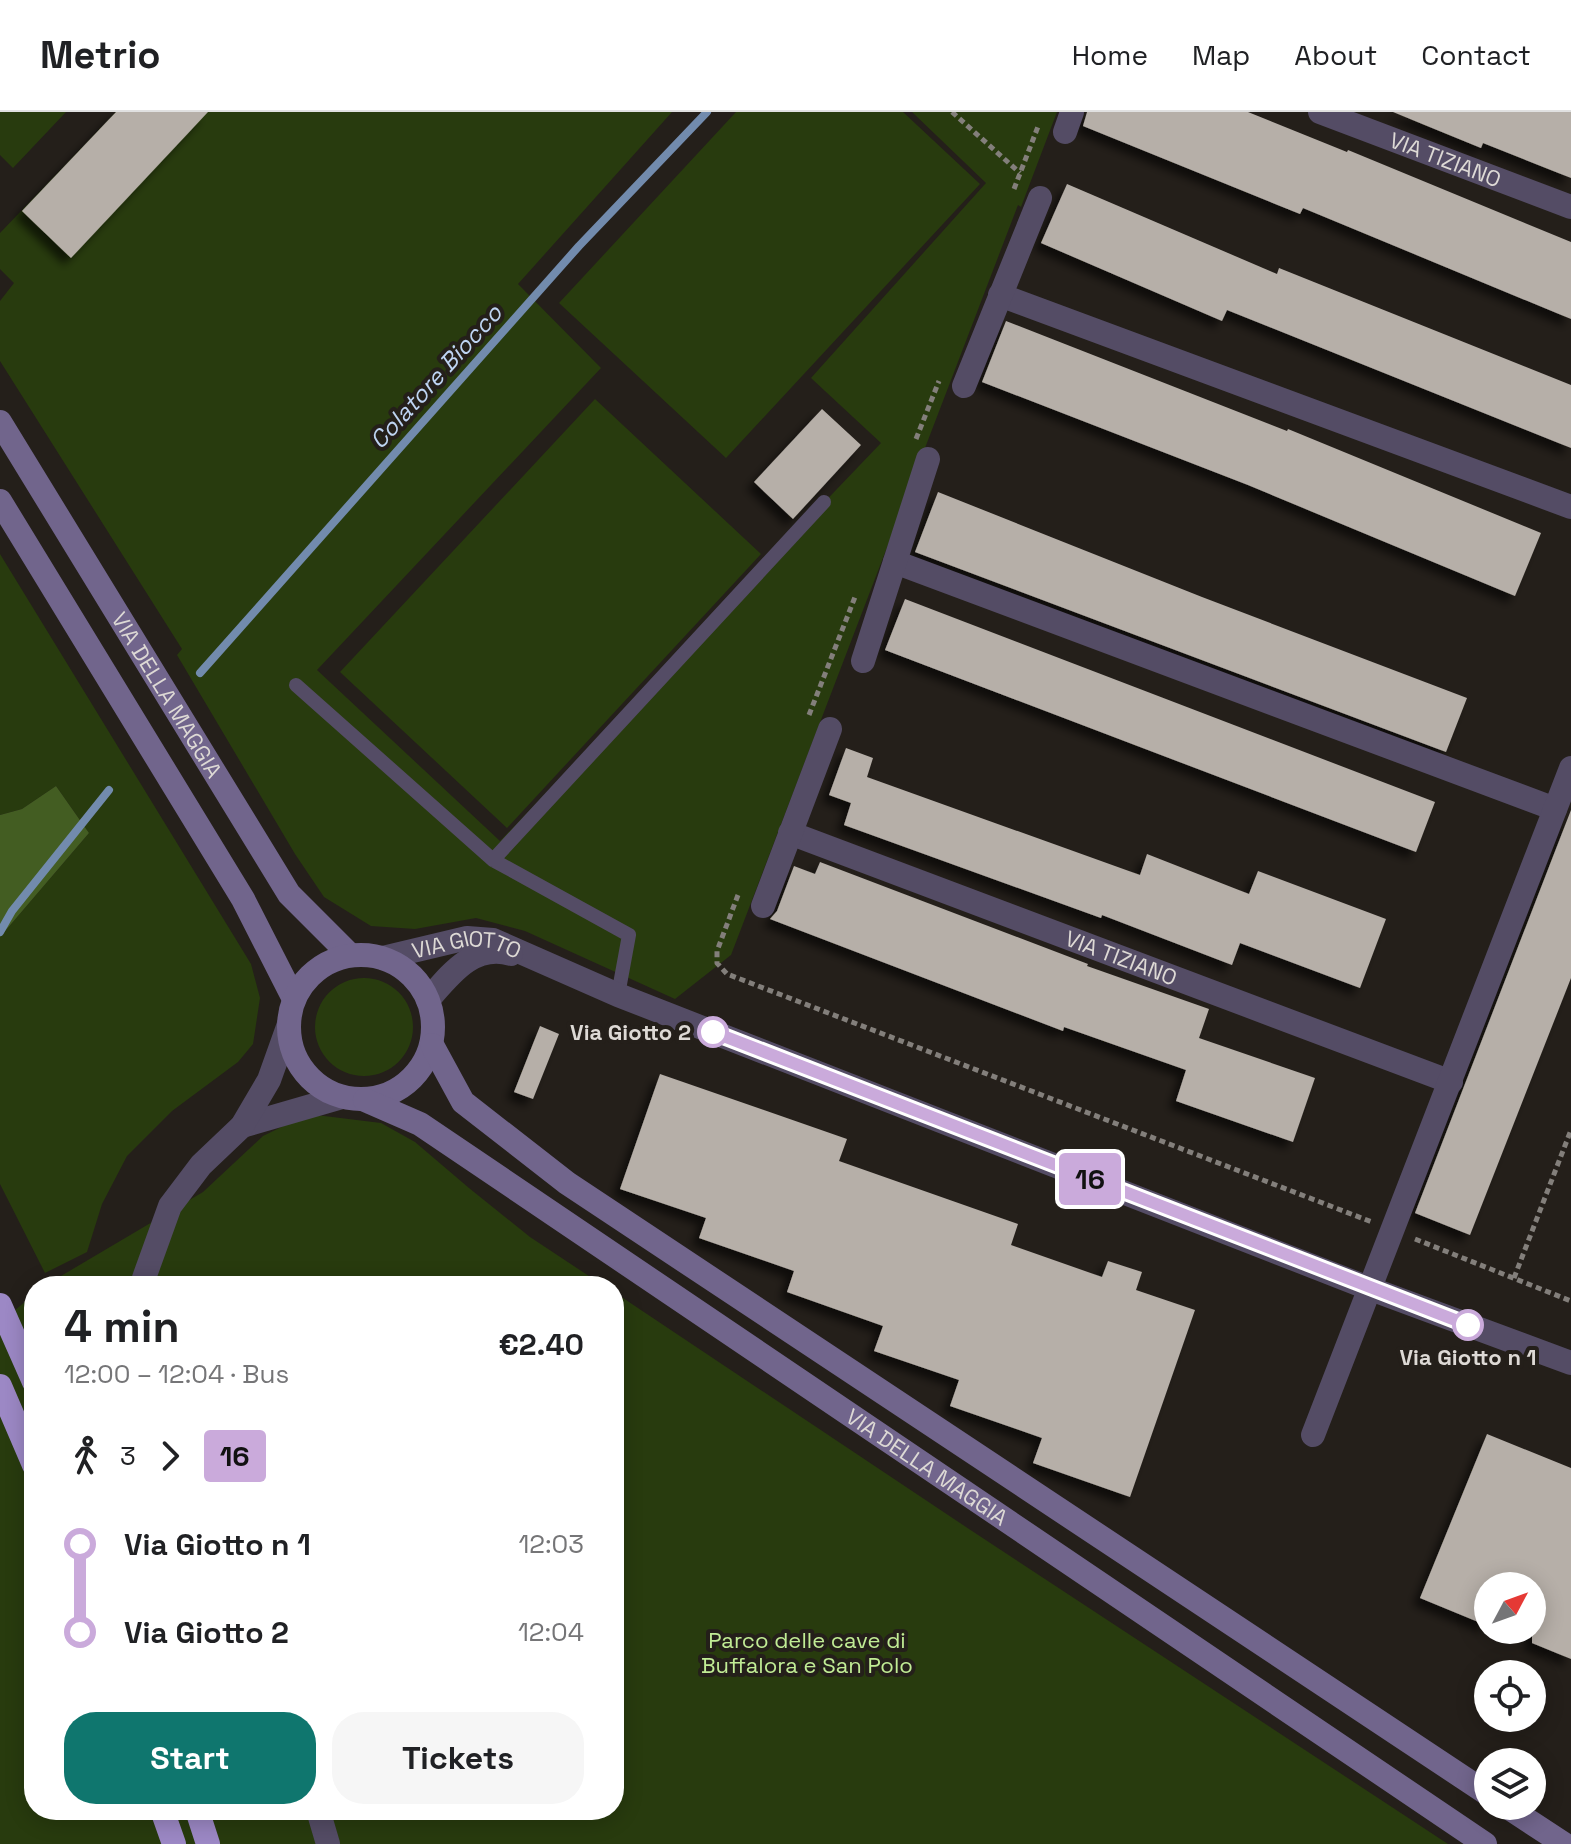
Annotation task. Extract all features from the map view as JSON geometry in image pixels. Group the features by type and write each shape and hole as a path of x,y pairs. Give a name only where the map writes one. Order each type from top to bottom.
{"highway":[{"path":"0,1305 24,1359"},
{"path":"0,1386 24,1442"},
{"path":"166,1820 174,1844"},
{"path":"200,1820 208,1844"}],"street":[{"name":"VIA TIZIANO","path":"1320,112 1571,207"},
{"path":"964,386 1040,198"},
{"path":"1000,295 1571,507"},
{"name":"VIA DELLA MAGGIA","path":"0,422 289,894 350,955"},
{"path":"863,661 895,562 920,456"},
{"name":"VIA DELLA MAGGIA","path":"0,501 243,899 294,999"},
{"path":"895,562 1555,809"},
{"path":"763,906 830,729"},
{"path":"1313,1435 1571,768"},
{"name":"VIA TIZIANO","path":"790,833 1451,1082"},
{"name":"VIA GIOTTO","path":"383,958 467,938 493,940 618,995 1371,1289 1571,1363"},
{"name":"VIA GIOTTO","path":"428,1000 459,965 490,951 548,965"},
{"path":"145,1276 170,1206 201,1165 242,1126 269,1080 289,1024 294,999 307,978 326,963 350,955 366,955 383,958 402,967 418,982 428,1000 434,1022 432,1045 422,1066 407,1083 387,1095 353,1098 242,1126"},
{"path":"289,1024 292,1048 302,1070 320,1087 353,1098"},
{"name":"VIA DELLA MAGGIA","path":"432,1045 463,1102 567,1183 1474,1785"},
{"name":"VIA DELLA MAGGIA","path":"353,1098 420,1124 1485,1844"},
{"path":"321,1820 328,1844"},
{"path":"1527,1820 1564,1844"}],"lane":[{"path":"493,860 824,502"},
{"path":"296,685 493,860 629,935 618,995"}],"path":[{"path":"952,112 1020,173"},
{"path":"1009,203 1044,112"},
{"path":"920,456 940,379"},
{"path":"808,716 860,584"},
{"path":"739,892 717,951 717,963 727,974 1571,1301"},
{"path":"1514,1278 1571,1130"}],"green space":[{"path":"0,112 66,112 13,168 0,155"},
{"path":"116,112 672,112 518,284 601,368 317,670 500,841 881,443 811,378 986,183 912,112 1057,112 1021,207 1018,205 731,955 675,999 525,931 476,918 415,929 371,926 324,897 295,854 177,655 182,649 0,361 0,301 14,283 0,269 0,233"},
{"path":"736,112 903,112 980,184 726,458 559,303"},
{"path":"595,399 761,554 507,828 340,672"},
{"path":"0,554 251,964 260,998 253,1044 238,1062 172,1111 127,1156 102,1204 87,1252 45,1273 0,1184 0,937 89,833 56,786 22,809 0,815"},
{"path":"56,786 89,833 0,937 0,815 22,809"},
{"path":"364,978 391,986 405,1000 413,1027 405,1054 391,1068 364,1076 337,1068 323,1054 315,1027 323,1000 337,986"},
{"path":"308,1114 381,1123 415,1142 530,1237 589,1276 61,1276 203,1192 263,1136"},
{"name":"Parco delle cave di Buffalora e San Polo","path":"624,1299 1448,1844 0,1844 0,1323 24,1303 24,1820 624,1820"}],"building":[{"path":"116,112 208,112 71,258 22,211"},
{"path":"1087,112 1248,112 1571,242 1571,319 1303,208 1300,214 1083,126"},
{"path":"1393,112 1571,112 1571,178 1483,143 1481,148"},
{"path":"1067,184 1277,274 1279,268 1571,385 1571,448 1227,310 1222,321 1041,243"},
{"path":"1006,321 1288,429 1541,533 1515,596 1248,485 982,382"},
{"path":"822,409 861,445 793,519 754,482"},
{"path":"938,492 1467,698 1446,752 915,552"},
{"path":"905,599 1435,802 1416,852 885,650"},
{"path":"846,748 873,758 867,777 1140,875 1147,854 1249,894 1258,871 1386,919 1360,988 1240,943 1232,965 1102,915 1101,918 844,825 851,803 829,795"},
{"path":"1571,810 1571,978 1470,1235 1415,1213"},
{"path":"820,862 1087,966 1209,1009 1199,1038 1315,1078 1293,1142 1176,1101 1186,1070 1064,1027 1063,1031 770,919 777,911 794,866 815,874"},
{"path":"540,1026 559,1034 533,1099 514,1092"},
{"path":"660,1074 847,1139 839,1161 1018,1224 1011,1245 1102,1277 1108,1261 1142,1272 1136,1290 1195,1310 1130,1497 1033,1463 1042,1438 950,1406 959,1380 874,1351 883,1326 787,1292 794,1271 699,1238 706,1218 620,1189"},
{"path":"1487,1434 1571,1468 1571,1659 1534,1644 1546,1644 1546,1572 1474,1572 1474,1620 1420,1598"}],"waterway":[{"name":"Colatore Biocco","path":"200,673 579,246 707,112"},
{"name":"Colatore Biocco","path":"0,932 12,911 109,790"}],"bus line":[{"name":"16","path":"713,1032 1468,1325"}],"place":[{"name":"Via Giotto 2","path":"713,1032"},
{"name":"Via Giotto n 1","path":"1468,1325"}]}
